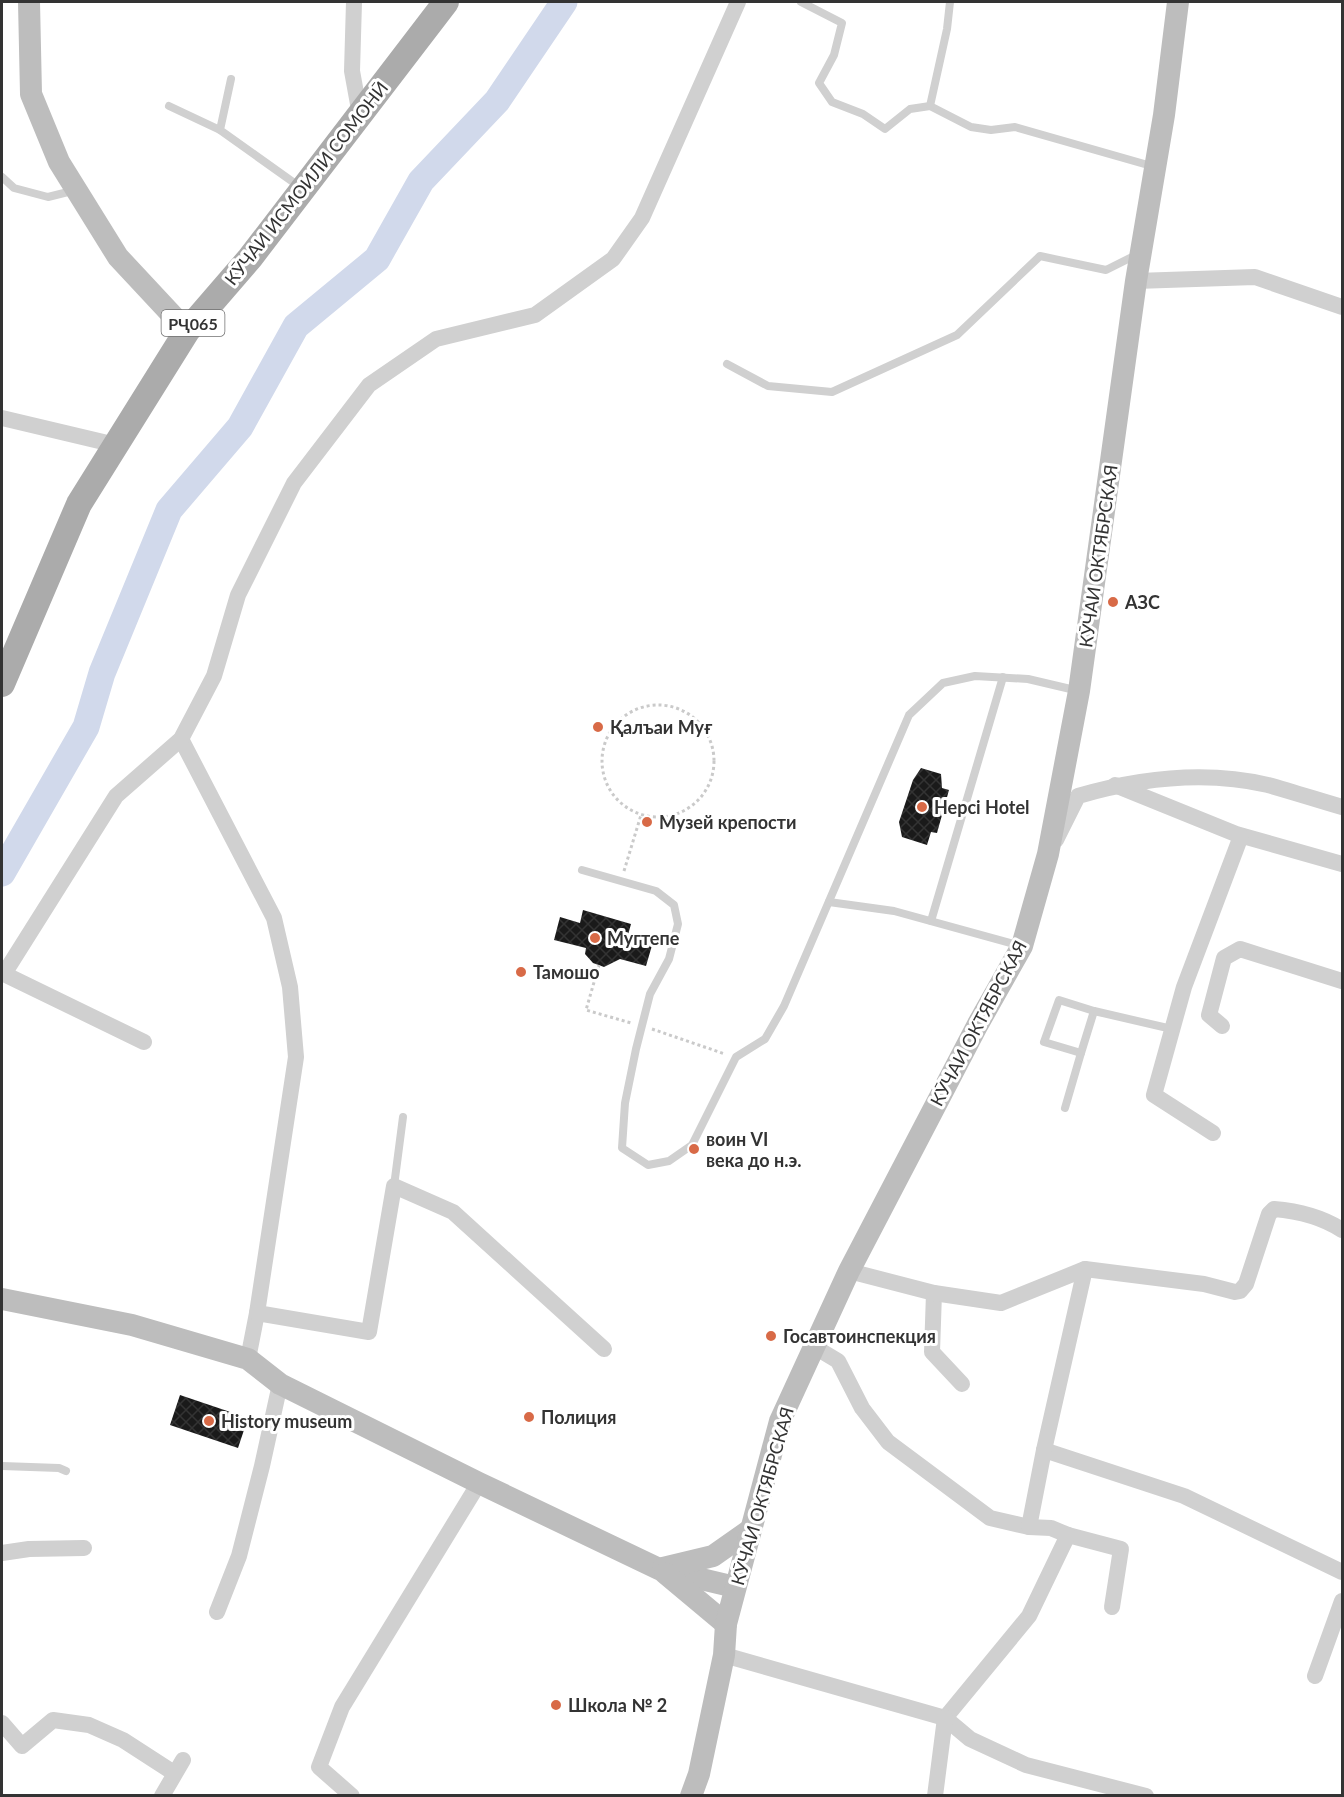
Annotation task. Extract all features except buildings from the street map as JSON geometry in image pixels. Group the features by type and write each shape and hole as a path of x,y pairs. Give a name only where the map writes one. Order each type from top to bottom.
{"main road":[{"path":"28,2 31,94 59,162 118,257 187,331"},
{"name":"КӮЧАИ ИСМОИЛИ СОМОНӢ","path":"2,684 79,504 187,331 250,258 446,2"},
{"name":"КӮЧАИ ОКТЯБРСКАЯ","path":"691,1796 699,1774 724,1655 726,1624 780,1420 849,1271 978,1024 1022,946 1048,854 1079,691 1136,281 1155,167 1178,2"},
{"path":"2,1299 132,1325 248,1359 280,1384 659,1569 735,1587"},
{"path":"659,1569 713,1556 750,1530"},
{"path":"659,1569 726,1624"}],"street":[{"path":"354,2 352,71 360,115"},
{"path":"144,1042 4,974 116,796 181,739 213,676 238,595 294,483 369,385 436,339 535,315 613,260 642,218 738,2"},
{"path":"1136,281 1255,277 1342,308"},
{"path":"2,418 116,445"},
{"path":"181,739 274,918 290,987 296,1057 248,1359"},
{"path":"1048,854 1078,796 1114,785 1176,776 1226,778 1266,785 1342,807"},
{"path":"1114,785 1241,836 1342,864"},
{"path":"1213,1133 1154,1095 1184,987 1241,836"},
{"path":"1222,1026 1209,1015 1212,999 1224,958 1240,949 1342,981"},
{"path":"257,1313 369,1332 394,1186 453,1212 604,1349"},
{"path":"849,1271 934,1293 1001,1303 1085,1269 1204,1284 1235,1292 1240,1291 1246,1284 1269,1214 1274,1209 1326,1220 1342,1230"},
{"path":"1029,1527 1085,1269"},
{"path":"934,1293 932,1352 962,1384"},
{"path":"813,1346 838,1361 862,1408 888,1442 990,1518 1029,1527 1051,1528 1068,1535 1121,1549 1112,1606"},
{"path":"217,1612 239,1556 280,1384"},
{"path":"1044,1450 1185,1496 1342,1572"},
{"path":"352,1796 319,1767 342,1707 479,1483"},
{"path":"935,1796 945,1718 1029,1616 1068,1535"},
{"path":"2,1553 29,1549 84,1548"},
{"path":"1315,1676 1342,1602"},
{"path":"724,1655 945,1718 970,1739 1026,1765 1146,1796"},
{"path":"2,1723 22,1746 53,1720 89,1725 123,1740 178,1767 162,1796"}],"lane":[{"path":"801,2 842,23 834,56 819,83 832,102 862,114 885,129 910,109 930,106 971,127 991,130 1016,128 1155,167"},
{"path":"930,106 951,2"},
{"path":"220,130 231,79"},
{"path":"169,106 220,130 303,189"},
{"path":"2,177 14,188 48,197 76,189"},
{"path":"726,364 768,386 832,392 957,335 1040,256 1106,270 1141,253"},
{"path":"582,870 656,891 674,905 678,924 669,959 650,994 636,1049 625,1103 622,1148 648,1165 669,1161 692,1145 736,1057 765,1039 784,1006 909,715 943,683 975,676 1028,680 1079,691"},
{"path":"931,921 1003,677"},
{"path":"829,902 894,911 1022,946"},
{"path":"1081,1053 1044,1042 1059,1000 1094,1011 1172,1029"},
{"path":"1065,1108 1094,1011"},
{"path":"394,1186 403,1117"},
{"path":"2,1466 59,1468 66,1471"}],"path":[{"path":"653,705 675,707 694,718 708,735 714,756 712,778 702,798 685,811 663,818 641,815 622,805 608,788 601,766 604,744 614,725 632,711 653,705"},
{"path":"621,881 641,815"},
{"path":"599,965 586,1010 736,1057"}],"waterway":[{"path":"2,873 86,727 102,673 169,510 240,427 296,326 377,259 421,181 497,101 564,2"}],"place":[{"name":"АЗС","path":"1113,602"},
{"name":"Қалъаи Муғ","path":"598,727"},
{"name":"Hepci Hotel","path":"922,807"},
{"name":"Музей крепости","path":"647,822"},
{"name":"Мугтепе","path":"595,938"},
{"name":"Тамошо","path":"521,972"},
{"name":"воин VI века до н.э.","path":"694,1149"},
{"name":"Госавтоинспекция","path":"771,1336"},
{"name":"Полиция","path":"529,1417"},
{"name":"History museum","path":"209,1421"},
{"name":"Школа № 2","path":"556,1705"}]}
